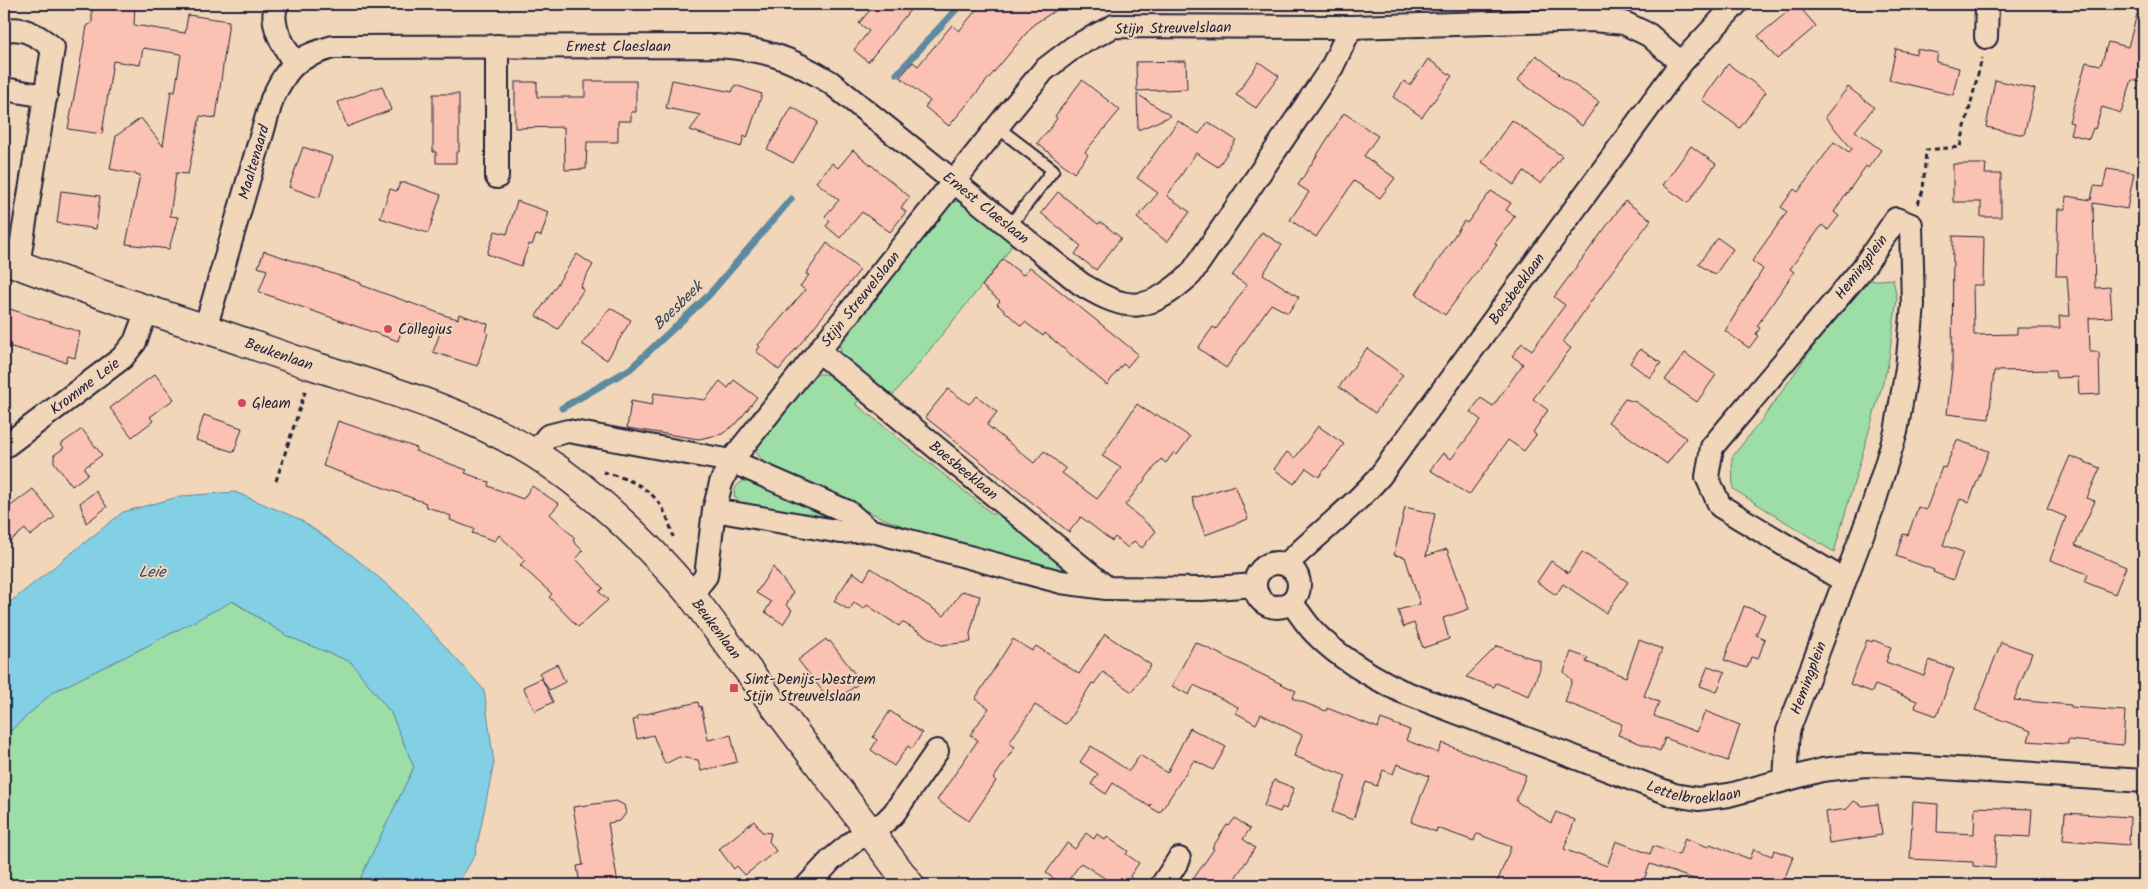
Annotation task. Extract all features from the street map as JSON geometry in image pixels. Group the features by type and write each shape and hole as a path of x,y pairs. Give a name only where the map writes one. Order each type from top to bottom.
{"street":[{"path":"277,4 274,12 275,27 294,63"},
{"name":"Boesbeeklaan","path":"1286,564 1349,509 1380,476 1681,63 1736,4"},
{"path":"1986,38 1987,4"},
{"name":"Stijn Streuvelslaan","path":"731,461 1044,70 1074,46 1114,26 1351,27 1593,20 1624,23 1649,35 1681,63"},
{"name":"Ernest Claeslaan","path":"294,63 312,53 333,47 716,46 746,48 776,54 801,64 830,82 1081,284 1104,298 1125,305 1147,303 1170,293 1191,274 1332,68 1351,27"},
{"name":"Beukenlaan","path":"4,31 10,29 39,36 53,48 46,96 11,262 147,310 363,381 480,423 534,454 595,497 656,553 691,595 910,885"},
{"path":"496,46 496,177"},
{"name":"Maaltenaard","path":"205,328 272,99 282,78 294,63"},
{"path":"4,89 46,96"},
{"name":"Hemingplein","path":"1785,779 1788,731 1872,506 1896,432 1908,368 1913,305 1910,225 1896,219 1862,269 1712,447 1708,469 1707,477 1720,506 1843,580"},
{"name":"Kromme Leie","path":"4,446 122,358 135,342 147,310"},
{"name":"Boesbeeklaan","path":"820,352 1107,588"},
{"path":"534,454 548,436 568,431 731,461 848,512 870,530"},
{"path":"691,595 706,576 714,510 721,483 731,461"},
{"path":"714,510 841,532 870,530 1061,582 1107,588 1202,589 1255,586"},
{"path":"1272,563 1286,564 1294,570 1298,578 1300,587 1297,595 1291,602 1276,607 1268,605 1257,594 1256,578 1265,566 1272,563"},
{"name":"Lettelbroeklaan","path":"1291,602 1315,633 1348,660 1376,679 1401,691 1674,795 1698,799 1729,795 1822,770 1865,765 1910,766 2144,781"},
{"path":"808,885 831,860 854,841 885,822 894,813 937,751"},
{"path":"1162,885 1179,859"}],"lane":[{"path":"997,127 1053,170 1009,227"}],"path":[{"path":"1910,225 1923,190 1926,150 1960,148 1986,38"},
{"path":"276,481 314,366"}],"green space":[{"path":"960,201 1014,242 1003,259 890,399 842,357 840,347 843,339 953,202"},
{"path":"1893,279 1897,299 1888,365 1834,552 1733,489 1732,457 1764,417 1831,321 1864,281"},
{"path":"818,374 836,378 860,398 856,404 994,515 999,510 1068,570 1065,572 931,536 887,520 765,465 754,449 801,388"},
{"path":"746,480 761,483 841,517 839,524 742,504 734,496 734,493 737,486"},
{"path":"232,601 287,636 351,662 391,713 414,767 357,885 4,885 4,737 53,692 151,644"}],"water":[{"name":"Leie","path":"235,492 299,519 353,556 397,593 484,690 494,763 475,855 457,885 357,885 414,767 391,713 351,662 287,636 233,601 53,692 4,737 4,607 123,512 182,496"}],"building":[{"path":"92,4 135,4 134,25 185,33 188,15 229,21 216,118 200,116 188,174 176,173 170,216 178,217 169,249 126,244 140,175 110,169 116,136 141,118 163,146 171,91 175,92 181,54 143,48 140,65 113,61 102,134 68,129 87,26 92,23"},
{"path":"875,4 915,4 868,62 854,50 869,31 859,23"},
{"path":"981,4 1066,4 1034,24 949,126 925,107 930,101 900,77 913,62 918,66 952,25 959,31"},
{"path":"1797,4 1816,26 1777,59 1758,36"},
{"path":"2139,7 2144,8 2144,83 2132,80 2121,113 2102,107 2095,129 2093,128 2089,139 2070,134 2073,123 2069,122 2086,62 2101,65 2108,42 2128,47"},
{"path":"1896,49 1916,54 1917,49 1938,53 1936,62 1959,68 1953,95 1889,80"},
{"path":"1536,55 1558,74 1599,102 1582,126 1518,80"},
{"path":"1428,59 1452,76 1422,117 1393,97 1404,81 1410,85"},
{"path":"1186,61 1187,89 1137,91 1136,62"},
{"path":"1259,62 1279,76 1256,108 1236,95"},
{"path":"1728,64 1766,92 1740,128 1702,100"},
{"path":"672,80 732,92 735,85 762,94 747,138 744,136 741,147 690,130 701,115 666,108"},
{"path":"1082,80 1120,110 1085,152 1088,155 1074,173 1037,143 1052,126 1057,118 1055,116"},
{"path":"1995,80 2035,89 2024,135 1986,127"},
{"path":"585,81 636,81 636,112 631,112 631,121 618,121 618,142 587,142 586,169 565,170 564,127 515,128 515,82 537,82 537,97 585,97"},
{"path":"382,86 391,110 347,127 338,102"},
{"path":"1848,87 1874,107 1855,131 1881,150 1868,168 1866,166 1834,212 1839,216 1828,230 1822,225 1790,269 1794,272 1757,326 1760,328 1756,334 1758,336 1749,348 1725,331 1763,269 1752,261 1787,212 1781,207 1794,189 1798,192 1834,142 1849,152 1852,149 1825,117"},
{"path":"433,94 459,94 459,152 456,152 456,163 436,163 436,152 433,152"},
{"path":"1137,94 1171,116 1138,130"},
{"path":"792,107 818,122 793,163 767,149"},
{"path":"1344,113 1378,136 1364,156 1395,178 1380,198 1354,181 1316,237 1290,220 1309,192 1298,185"},
{"path":"1512,120 1562,156 1541,184 1524,171 1514,185 1482,162"},
{"path":"1178,121 1199,134 1208,122 1236,140 1218,167 1196,153 1167,196 1190,212 1167,242 1137,218 1158,193 1137,178"},
{"path":"1691,146 1716,164 1688,203 1663,185"},
{"path":"303,147 333,157 319,198 289,187"},
{"path":"853,150 910,197 901,208 906,212 890,232 862,212 840,238 826,226 830,221 825,216 839,200 816,182 832,163 838,168"},
{"path":"1953,164 1986,164 1985,174 2001,174 2001,217 1981,217 1981,202 1953,202"},
{"path":"2107,169 2134,173 2127,209 2093,203 2095,288 2110,287 2112,317 2089,318 2090,352 2099,352 2100,394 2079,395 2078,377 2056,378 2055,370 1994,371 1989,419 1947,414 1952,369 1953,236 1984,237 1983,285 1973,285 1974,335 2017,334 2017,328 2060,328 2059,316 2070,316 2067,276 2056,276 2058,209 2065,209 2066,196 2091,200 2094,186 2103,187"},
{"path":"400,183 407,183 441,195 428,233 380,218 390,189 397,191"},
{"path":"61,191 100,196 96,229 57,223"},
{"path":"1491,191 1511,203 1506,210 1515,216 1495,243 1497,245 1445,315 1416,294 1464,221 1467,223"},
{"path":"1058,192 1098,224 1101,222 1121,238 1096,270 1075,254 1081,246 1041,213"},
{"path":"517,201 549,212 541,236 536,235 532,245 529,244 521,266 487,254 495,231 507,234"},
{"path":"1625,201 1651,220 1607,278 1563,342 1571,348 1533,399 1548,410 1533,432 1536,435 1524,451 1508,440 1469,495 1430,470 1443,453 1451,459 1481,420 1470,412 1481,398 1493,406 1523,364 1512,356 1522,343 1532,350 1565,305 1554,297"},
{"path":"1262,232 1282,245 1263,274 1299,297 1288,313 1271,304 1226,368 1198,348 1213,327 1216,329 1247,285 1232,276"},
{"path":"1718,238 1733,249 1715,275 1698,264"},
{"path":"827,243 860,270 779,370 756,351 760,347 758,345 805,290 800,286 809,275 806,274"},
{"path":"264,251 361,283 361,285 447,316 458,319 459,314 488,324 486,332 488,333 477,366 433,352 440,333 404,322 398,341 259,292 267,270 258,267"},
{"path":"577,254 593,265 580,287 584,289 558,329 536,316"},
{"path":"1003,259 1023,275 1030,267 1138,354 1127,367 1123,364 1107,385 1045,333 1043,336 1025,322 1021,326 997,304 1000,301 982,286"},
{"path":"4,307 80,332 75,358 68,356 66,362 4,345"},
{"path":"610,308 631,320 607,360 582,344"},
{"path":"1367,348 1403,375 1375,413 1339,387"},
{"path":"1640,349 1661,363 1650,378 1630,363"},
{"path":"1685,353 1716,375 1697,402 1665,380"},
{"path":"155,374 174,399 150,417 153,421 132,437 110,408"},
{"path":"734,380 757,397 738,422 722,434 699,439 627,428 631,401 652,405 654,393 705,400 720,381 728,388"},
{"path":"948,389 969,404 977,396 997,412 987,425 1034,463 1044,451 1066,469 1062,473 1097,499 1121,468 1102,456 1137,404 1154,416 1156,414 1190,437 1177,455 1174,452 1166,463 1161,459 1125,505 1156,531 1142,548 1134,541 1128,548 1115,537 1112,541 1081,517 1069,532 925,417"},
{"path":"1625,399 1636,402 1686,438 1667,464 1608,422"},
{"path":"204,415 242,428 234,452 196,440"},
{"path":"338,421 417,448 415,451 467,470 465,473 489,482 488,486 523,499 532,486 559,504 550,514 575,538 573,540 583,551 576,559 603,588 599,592 608,600 578,627 549,597 552,594 520,565 525,560 499,535 495,541 472,533 474,529 450,520 451,516 425,506 426,503 323,466"},
{"path":"1318,426 1344,444 1319,477 1306,468 1294,484 1274,469 1287,452 1295,458"},
{"path":"82,429 102,455 84,468 88,474 72,486 54,462 54,455 64,448 61,444"},
{"path":"1957,440 1989,451 1969,502 1960,499 1943,545 1963,552 1953,580 1933,572 1934,570 1896,556 1903,534 1908,535 1918,507 1926,510 1942,467 1945,468"},
{"path":"2070,456 2100,468 2087,498 2095,501 2075,545 2126,567 2115,594 2085,582 2088,574 2050,560 2066,517 2047,509"},
{"path":"1235,485 1248,519 1205,535 1192,498"},
{"path":"33,489 55,517 30,536 25,529 4,546 4,511"},
{"path":"96,491 107,507 86,523 80,503"},
{"path":"1405,507 1435,514 1426,556 1447,549 1469,609 1443,618 1449,639 1423,648 1414,623 1403,627 1398,610 1420,604 1405,557 1394,555"},
{"path":"1582,552 1628,582 1606,613 1563,584 1556,595 1537,582 1551,561 1568,573"},
{"path":"773,567 793,593 786,605 792,610 783,624 765,612 771,602 756,593"},
{"path":"871,568 944,616 962,591 980,596 970,634 971,642 941,645 902,622 899,626 867,605 864,609 854,603 849,610 834,601 853,572 864,580"},
{"path":"1744,606 1765,614 1756,635 1765,639 1758,659 1751,657 1747,668 1724,660"},
{"path":"1105,634 1151,665 1132,692 1103,672 1094,684 1092,683 1065,724 1035,705 1009,743 1015,747 993,779 996,781 969,821 937,800 978,740 970,735 989,708 975,699 1013,639 1032,651 1036,646 1079,674"},
{"path":"826,639 828,642 830,641 861,682 832,703 798,660"},
{"path":"1639,640 1662,649 1644,696 1659,702 1654,716 1697,732 1705,711 1740,725 1728,761 1665,738 1660,751 1618,735 1622,724 1565,702 1572,680 1564,672 1571,652 1588,658 1586,662 1626,677"},
{"path":"1867,640 1872,642 1873,640 1891,647 1886,662 1924,676 1929,660 1954,669 1937,716 1915,708 1917,701 1875,685 1872,692 1850,684"},
{"path":"1195,642 1296,691 1292,698 1326,711 1327,708 1378,728 1381,719 1410,730 1406,740 1438,753 1442,743 1526,775 1516,801 1551,823 1556,812 1575,820 1564,849 1607,866 1616,841 1650,854 1653,846 1679,855 1685,838 1708,847 1710,844 1750,859 1754,849 1772,856 1774,850 1793,857 1782,885 1711,885 1650,864 1642,885 1496,885 1511,847 1478,834 1474,841 1437,828 1436,832 1411,822 1429,776 1397,764 1393,774 1383,770 1377,786 1366,782 1353,820 1332,812 1346,776 1294,756 1302,735 1261,714 1256,724 1236,713 1238,707 1194,685 1189,695 1172,686"},
{"path":"2001,642 2032,653 2014,700 2125,711 2123,745 2068,740 2068,744 2028,741 2031,731 1975,710"},
{"path":"1497,646 1540,661 1540,669 1529,696 1496,683 1494,687 1466,677"},
{"path":"557,664 565,682 549,690 542,679 553,702 535,711 523,687 542,678 539,673"},
{"path":"1708,666 1725,672 1717,692 1700,686"},
{"path":"698,702 699,707 701,706 708,740 731,735 737,762 701,771 698,760 679,757 665,764 653,735 637,739 633,720 638,719 637,716"},
{"path":"890,711 922,733 912,749 908,746 894,766 871,750 877,740 873,737"},
{"path":"1190,728 1226,747 1213,770 1194,760 1160,813 1113,783 1106,794 1091,784 1098,774 1080,762 1091,746 1129,771 1140,755 1167,773"},
{"path":"1274,780 1294,788 1286,809 1282,807 1280,812 1264,806"},
{"path":"616,801 624,805 626,813 620,821 608,823 618,884 580,885 577,866 583,865 573,807"},
{"path":"1854,801 1863,806 1878,804 1882,835 1829,843 1825,812 1847,809"},
{"path":"1913,802 1938,804 1937,832 1974,834 1975,807 2032,809 2030,837 1997,835 1995,868 1973,866 1973,862 1910,859"},
{"path":"2065,813 2130,817 2129,845 2063,840"},
{"path":"1235,818 1250,829 1243,839 1255,848 1244,865 1230,885 1189,885 1214,849 1212,848 1227,825 1229,826"},
{"path":"754,821 762,832 771,833 769,841 776,851 745,875 737,866 734,869 719,849"},
{"path":"1086,833 1094,839 1097,834 1105,840 1107,837 1128,851 1126,854 1139,863 1130,876 1135,885 1115,885 1081,863 1067,882 1064,879 1061,884 1046,873 1067,843 1075,849"}],"waterway":[{"name":"Boesbeek","path":"897,74 961,4"},
{"name":"Boesbeek","path":"562,408 630,369 708,296 791,199"}],"place":[{"name":"Collegius","path":"388,329"},
{"name":"Gleam","path":"242,403"},
{"name":"Sint-Denijs-Westrem Stijn Streuvelslaan","path":"734,688"}]}
